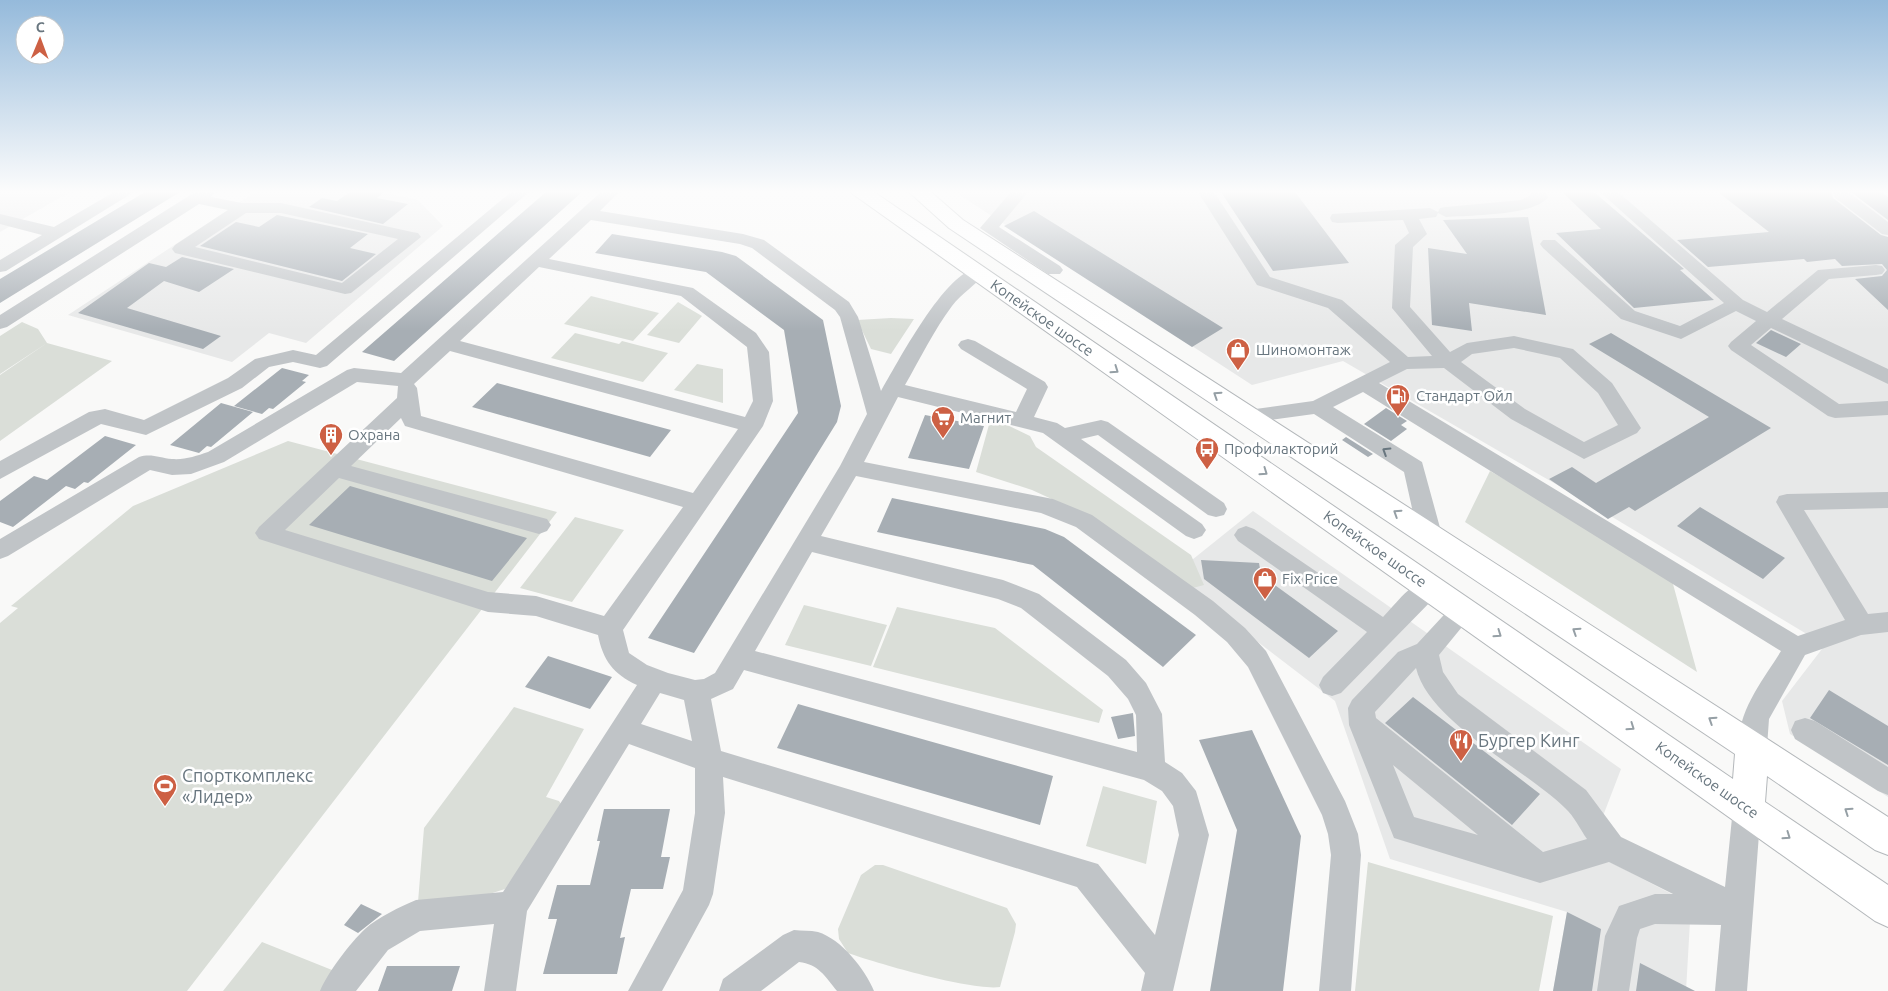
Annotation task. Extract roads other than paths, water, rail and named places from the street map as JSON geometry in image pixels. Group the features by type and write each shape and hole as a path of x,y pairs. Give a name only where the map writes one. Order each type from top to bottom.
{"main road":[{"name":"Копейское шоссе","path":"926,238 1463,610 1888,908"},
{"name":"Копейское шоссе","path":"978,238 1753,747 1888,838"},
{"path":"1747,808 1753,747"}],"street":[{"path":"4,262 47,238"},
{"path":"0,324 134,238"},
{"path":"196,238 181,248 345,289 410,238"},
{"path":"320,362 466,238"},
{"path":"559,238 445,343 407,390 335,469 267,533 488,602 536,606 610,628"},
{"path":"738,238 758,244 842,306 849,317 878,414"},
{"path":"1005,238 1054,270"},
{"path":"1236,238 1263,281 1335,304 1403,363"},
{"path":"1248,416 1317,407 1403,363 1448,362 1467,349 1514,342 1566,353 1606,388 1630,428 1584,451 1518,414 1448,362 1401,308 1404,245 1413,238"},
{"path":"1661,238 1736,304 1888,377"},
{"path":"1549,244 1628,315 1681,333 1736,304"},
{"path":"534,261 688,292 756,345 763,401 752,426 610,628 616,654 623,664 654,680 696,691 711,689 724,682 850,467 878,414 944,304 959,286 976,273"},
{"path":"1876,270 1824,274 1738,346 1835,411 1888,408"},
{"path":"445,343 752,426"},
{"path":"968,345 1038,387 1022,421"},
{"path":"0,471 96,417 105,416 146,428 235,383 262,363 278,358 293,356 320,362 354,375 407,390"},
{"path":"0,550 147,462 172,467 191,466 216,457 354,375"},
{"path":"1364,383 1796,647"},
{"path":"893,389 1050,428 1194,530"},
{"path":"407,390 412,421 698,503"},
{"path":"1317,407 1414,468 1430,535"},
{"path":"1063,436 1100,426 1216,509"},
{"path":"146,428 147,462"},
{"path":"850,467 1045,505 1066,512 1084,521 1204,608 1236,634 1257,659 1272,685 1335,811 1343,834 1346,855 1335,991"},
{"path":"335,469 539,525"},
{"path":"1861,625 1787,502 1888,500"},
{"path":"1246,535 1384,631"},
{"path":"806,542 1004,590 1030,601 1117,668 1137,691 1149,714 1151,770"},
{"path":"1332,685 1429,587"},
{"path":"1463,610 1426,652 1407,660 1361,708 1363,724 1404,828 1540,868 1610,847"},
{"path":"1753,747 1756,718 1796,647 1861,625 1888,622"},
{"path":"1426,652 1431,676 1449,702 1576,800 1610,847 1739,910"},
{"path":"738,657 1151,770 1172,782 1186,800 1194,835 1160,980"},
{"path":"500,991 512,907 654,680"},
{"path":"644,991 698,894 710,813 709,760 696,691"},
{"path":"1363,724 1540,868"},
{"path":"623,730 709,760 1087,875 1160,980"},
{"path":"1806,730 1888,782"},
{"path":"1731,991 1747,808"},
{"path":"336,991 377,939 416,916 512,907"},
{"path":"1613,991 1621,936 1630,917 1654,909 1739,910"},
{"path":"734,991 794,946 817,948 834,962 858,991"}],"place":[{"name":"Шиномонтаж","path":"1238,371"},
{"name":"Стандарт Ойл","path":"1398,417"},
{"name":"Магнит","path":"943,439"},
{"name":"Охрана","path":"331,456"},
{"name":"Профилакторий","path":"1207,470"},
{"name":"Fix Price","path":"1265,600"},
{"name":"Бургер Кинг","path":"1461,762"},
{"name":"Спорткомплекс «Лидер»","path":"165,807"}]}
